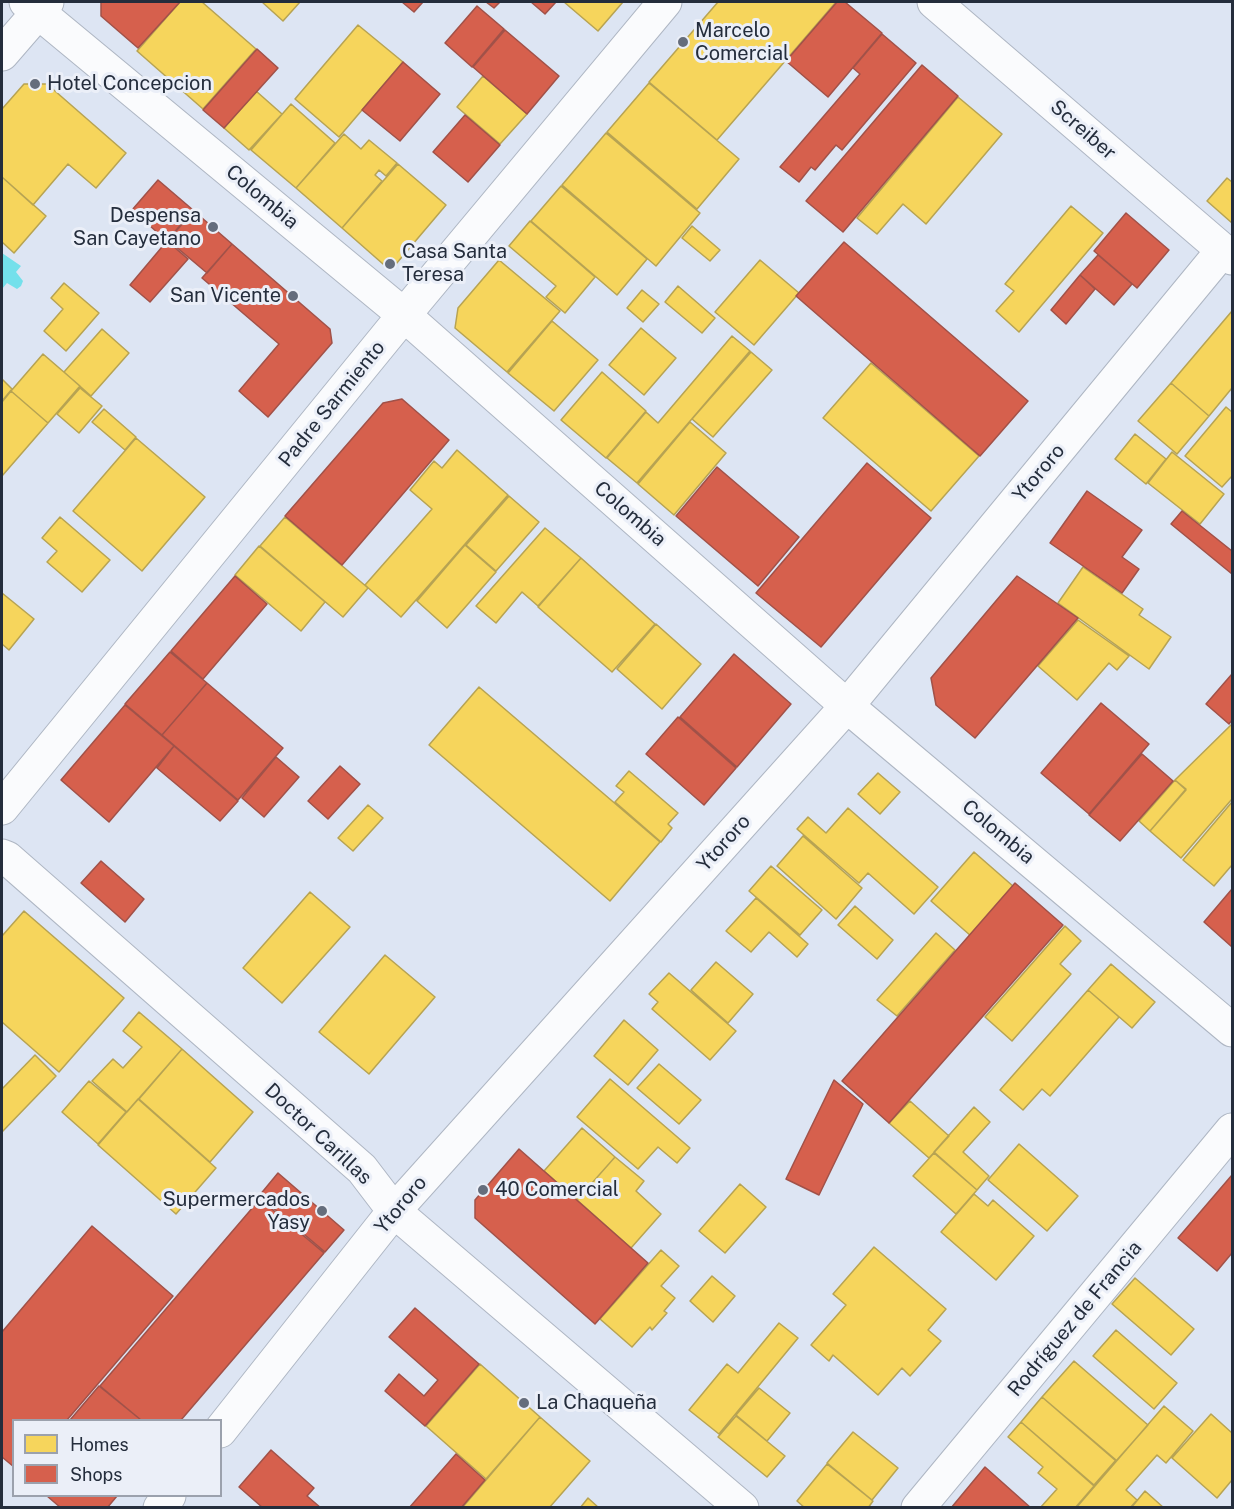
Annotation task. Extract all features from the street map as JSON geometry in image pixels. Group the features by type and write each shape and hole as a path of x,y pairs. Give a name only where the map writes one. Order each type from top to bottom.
{"street":[{"name":"Padre Sarmiento","path":"2,808 404,315 665,2"},
{"name":"Screiber","path":"934,2 1228,254"},
{"name":"Colombia","path":"37,5 404,315 847,706 1233,1030"},
{"path":"2,54 37,5"},
{"name":"Ytororo","path":"222,1428 394,1211 847,706 1228,254"},
{"name":"Doctor Carillas","path":"2,856 362,1169 394,1211 742,1508"},
{"name":"Rodríguez de Francia","path":"918,1508 1233,1130"}],"water":[{"path":"2,253 21,266 16,272 23,281 17,289 7,283 2,289"}],"building: Homes":[{"path":"180,2 202,2 256,49 203,109 137,51"},
{"path":"262,2 300,2 283,21"},
{"path":"564,2 623,2 598,31"},
{"path":"718,2 836,2 717,140 649,82"},
{"path":"358,25 403,62 339,137 295,99"},
{"path":"483,76 527,114 500,144 457,107"},
{"path":"649,83 739,159 697,209 607,132"},
{"path":"24,84 47,84 126,153 96,188 68,164 33,205 2,177 2,109"},
{"path":"256,91 282,114 249,150 224,128"},
{"path":"958,97 1002,134 926,224 903,204 877,234 857,218"},
{"path":"291,104 335,143 296,188 251,150"},
{"path":"606,133 700,213 656,266 562,185"},
{"path":"344,134 361,149 369,140 397,163 386,176 379,170 375,175 382,181 342,228 296,188"},
{"path":"398,164 446,205 396,264 383,264 342,228"},
{"path":"2,177 46,216 14,253 2,242"},
{"path":"1227,178 1232,182 1232,223 1207,201"},
{"path":"561,186 647,259 617,295 531,221"},
{"path":"1071,206 1103,233 1019,332 996,311 1014,291 1005,284"},
{"path":"530,221 595,277 565,313 546,297 556,286 509,246"},
{"path":"692,226 720,250 710,261 682,238"},
{"path":"499,260 560,311 507,372 455,328 458,308"},
{"path":"760,260 799,293 754,345 715,312"},
{"path":"64,283 99,313 66,351 44,331 63,309 51,298"},
{"path":"678,286 715,318 702,333 665,302"},
{"path":"642,290 659,304 643,322 627,308"},
{"path":"1232,311 1232,388 1209,416 1171,383"},
{"path":"552,321 598,360 554,411 508,373"},
{"path":"641,328 676,358 644,395 609,365"},
{"path":"102,329 129,353 91,396 64,372"},
{"path":"732,336 750,351 637,483 607,458 646,412 658,423"},
{"path":"751,352 772,370 713,437 692,419"},
{"path":"43,354 80,386 48,423 11,391"},
{"path":"871,363 979,456 931,511 823,418"},
{"path":"602,372 646,411 606,458 561,420"},
{"path":"2,379 12,389 2,401"},
{"path":"1171,383 1209,416 1177,454 1138,421"},
{"path":"80,388 102,406 79,433 57,414"},
{"path":"11,391 48,423 2,476 2,402"},
{"path":"1226,407 1232,412 1232,476 1222,487 1185,456"},
{"path":"104,409 136,437 125,450 92,422"},
{"path":"690,422 726,453 674,515 638,484"},
{"path":"1135,434 1166,459 1146,484 1115,459"},
{"path":"136,438 205,497 142,571 73,511"},
{"path":"457,450 508,495 401,617 365,585 432,509 410,490 434,461 442,468"},
{"path":"1172,452 1224,494 1200,524 1148,483"},
{"path":"509,496 539,522 496,571 466,545"},
{"path":"60,517 110,560 82,592 47,562 57,551 42,538"},
{"path":"285,517 368,588 343,617 260,546"},
{"path":"545,528 581,558 538,606 522,592 496,623 476,606"},
{"path":"465,545 496,572 447,628 417,601"},
{"path":"259,546 325,602 301,631 235,575"},
{"path":"581,558 655,624 612,672 538,607"},
{"path":"1083,567 1143,609 1139,615 1171,637 1149,669 1058,603"},
{"path":"2,593 34,619 9,650 2,644"},
{"path":"1078,620 1129,656 1117,670 1109,663 1077,700 1038,666"},
{"path":"656,624 701,664 662,709 617,669"},
{"path":"479,687 660,842 610,901 429,745"},
{"path":"1232,724 1232,799 1181,858 1150,831 1186,789 1175,780"},
{"path":"629,771 678,813 668,824 672,828 661,842 615,802 624,792 616,786"},
{"path":"878,773 900,792 880,814 858,794"},
{"path":"1175,780 1186,790 1150,831 1139,821"},
{"path":"1232,802 1232,865 1214,886 1183,860"},
{"path":"368,805 383,818 353,851 338,838"},
{"path":"848,808 938,887 914,914 868,873 859,883 797,829 808,817 826,833"},
{"path":"803,836 862,888 836,919 777,866"},
{"path":"974,852 1014,887 971,936 931,901"},
{"path":"771,866 822,910 800,935 749,891"},
{"path":"310,892 350,927 282,1003 243,968"},
{"path":"756,898 808,944 797,957 769,932 751,952 726,931"},
{"path":"855,906 893,940 877,959 838,925"},
{"path":"24,911 124,998 59,1072 2,1022 2,936"},
{"path":"1065,926 1081,941 1060,964 1071,974 1012,1041 985,1017"},
{"path":"936,933 955,950 897,1016 877,1000"},
{"path":"385,955 435,997 369,1074 319,1032"},
{"path":"716,962 753,994 728,1023 691,990"},
{"path":"1111,964 1155,1002 1132,1028 1088,990"},
{"path":"669,973 736,1031 710,1060 652,1009 658,1002 649,994"},
{"path":"1088,990 1119,1017 1050,1096 1042,1089 1023,1110 1000,1090"},
{"path":"139,1012 182,1049 127,1112 92,1081 113,1059 123,1068 142,1047 123,1031"},
{"path":"624,1020 658,1050 628,1085 594,1056"},
{"path":"182,1049 253,1112 210,1162 139,1099"},
{"path":"35,1055 56,1076 2,1132 2,1089"},
{"path":"659,1064 701,1100 679,1124 637,1088"},
{"path":"610,1079 690,1148 677,1163 658,1147 638,1169 577,1117"},
{"path":"89,1081 126,1112 98,1144 62,1112"},
{"path":"138,1099 216,1168 176,1214 98,1145"},
{"path":"910,1101 949,1136 929,1158 889,1123"},
{"path":"974,1107 990,1122 963,1152 989,1176 977,1190 934,1152"},
{"path":"582,1128 615,1157 577,1200 544,1171"},
{"path":"1019,1144 1078,1196 1047,1231 988,1180"},
{"path":"934,1153 977,1190 956,1214 913,1176"},
{"path":"615,1157 644,1181 636,1191 661,1214 631,1248 577,1200"},
{"path":"740,1184 766,1207 725,1253 699,1231"},
{"path":"974,1194 988,1206 993,1200 1034,1236 996,1280 941,1232"},
{"path":"874,1247 946,1309 928,1330 941,1341 910,1376 902,1368 878,1395 833,1355 829,1361 811,1345 846,1305 833,1294"},
{"path":"661,1250 679,1266 661,1286 675,1298 664,1311 667,1313 652,1330 650,1327 632,1347 600,1319"},
{"path":"712,1276 735,1296 713,1322 690,1301"},
{"path":"1135,1278 1194,1329 1171,1355 1112,1304"},
{"path":"779,1323 798,1338 719,1434 689,1410 727,1364 738,1373"},
{"path":"1116,1330 1177,1383 1154,1409 1093,1356"},
{"path":"1074,1361 1148,1425 1116,1461 1042,1397"},
{"path":"480,1364 540,1417 486,1479 426,1426"},
{"path":"759,1388 790,1413 767,1441 736,1415"},
{"path":"1042,1397 1116,1460 1094,1485 1021,1422"},
{"path":"1164,1406 1193,1431 1166,1463 1157,1455 1126,1490 1137,1500 1130,1508 1076,1508"},
{"path":"1211,1414 1232,1433 1232,1480 1217,1498 1172,1458"},
{"path":"736,1416 785,1456 767,1477 718,1437"},
{"path":"540,1417 590,1461 549,1508 462,1508"},
{"path":"1021,1422 1094,1486 1075,1508 1040,1508 1057,1489 1038,1473 1043,1467 1008,1437"},
{"path":"853,1432 898,1468 872,1500 827,1463"},
{"path":"827,1464 873,1501 868,1508 805,1508 797,1501"},
{"path":"1145,1491 1164,1508 1131,1508"},
{"path":"588,1498 599,1508 580,1508"}],"building: Shops":[{"path":"101,2 180,2 138,48 101,16"},
{"path":"402,2 423,2 414,12"},
{"path":"486,2 500,2 494,8"},
{"path":"531,2 556,2 545,14"},
{"path":"837,2 845,2 882,33 828,97 786,61"},
{"path":"477,6 504,29 472,67 445,43"},
{"path":"505,30 559,76 527,114 473,67"},
{"path":"882,34 916,63 842,150 836,145 815,170 811,167 799,182 780,167 860,74 853,68"},
{"path":"257,49 278,68 224,128 203,110"},
{"path":"403,62 440,94 400,141 362,110"},
{"path":"922,65 958,96 843,232 806,201"},
{"path":"465,115 500,145 468,182 433,152"},
{"path":"158,180 193,210 167,241 132,210"},
{"path":"194,211 232,244 207,273 168,240"},
{"path":"1126,213 1169,250 1137,288 1094,251"},
{"path":"167,241 188,259 150,302 130,285"},
{"path":"844,242 1028,401 980,456 796,296"},
{"path":"232,244 330,329 332,343 268,417 239,391 279,344 202,278"},
{"path":"1098,255 1132,284 1114,305 1080,275"},
{"path":"1080,275 1095,289 1066,324 1051,310"},
{"path":"402,399 449,440 342,565 285,516 383,403"},
{"path":"867,463 931,518 821,647 756,593"},
{"path":"717,467 799,537 758,586 676,516"},
{"path":"1087,491 1142,530 1122,557 1139,569 1122,593 1050,543"},
{"path":"1182,511 1232,551 1232,574 1171,524"},
{"path":"235,576 267,604 203,679 171,651"},
{"path":"1017,576 1078,618 975,738 936,705 931,678"},
{"path":"170,652 207,683 162,735 125,704"},
{"path":"734,654 791,704 737,767 680,717"},
{"path":"1232,674 1232,720 1229,724 1206,704"},
{"path":"207,683 283,748 238,800 162,735"},
{"path":"1101,703 1149,744 1089,814 1041,773"},
{"path":"125,705 174,746 109,822 61,780"},
{"path":"678,717 736,768 704,805 646,754"},
{"path":"174,746 238,801 220,821 157,768"},
{"path":"1142,754 1173,781 1120,841 1089,815"},
{"path":"276,757 299,777 264,817 242,798"},
{"path":"340,766 360,784 328,819 308,801"},
{"path":"101,861 144,899 125,922 81,883"},
{"path":"1015,883 1063,925 889,1123 842,1081"},
{"path":"1232,889 1232,947 1204,922"},
{"path":"834,1080 863,1104 819,1195 786,1179"},
{"path":"519,1149 648,1263 595,1324 475,1218 475,1200"},
{"path":"278,1173 344,1230 325,1252 259,1196"},
{"path":"1232,1175 1232,1253 1217,1271 1178,1238"},
{"path":"260,1199 324,1253 182,1419 140,1419 100,1386"},
{"path":"92,1226 173,1296 68,1419 12,1419 12,1465 2,1457 2,1332"},
{"path":"415,1308 479,1364 425,1426 385,1391 399,1374 424,1396 438,1380 389,1337"},
{"path":"99,1386 140,1419 71,1419"},
{"path":"271,1450 314,1488 307,1496 321,1508 263,1508 239,1487"},
{"path":"456,1454 485,1480 461,1508 409,1508"},
{"path":"985,1467 1031,1508 951,1508"},
{"path":"48,1497 116,1497 107,1508 61,1508"}],"place":[{"name":"Marcelo Comercial","path":"683,42"},
{"name":"Hotel Concepcion","path":"35,84"},
{"name":"Despensa San Cayetano","path":"213,227"},
{"name":"Casa Santa Teresa","path":"390,264"},
{"name":"San Vicente","path":"293,296"},
{"name":"40 Comercial","path":"483,1190"},
{"name":"Supermercados Yasy","path":"322,1211"},
{"name":"La Chaqueña","path":"524,1403"}]}
